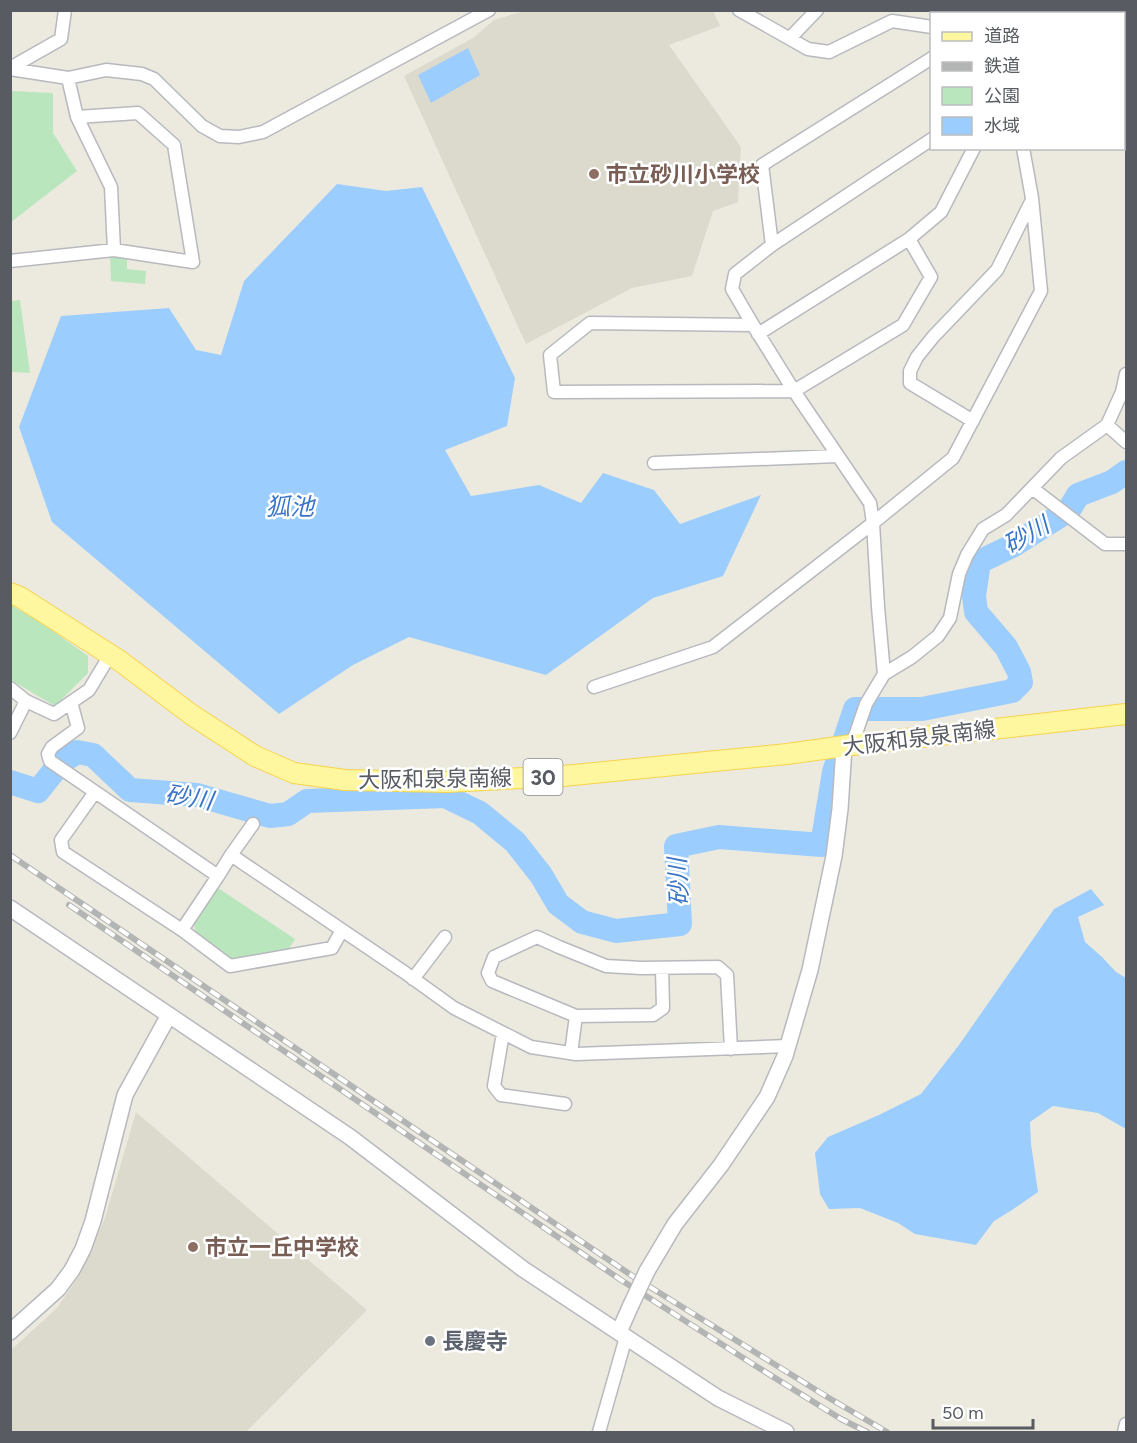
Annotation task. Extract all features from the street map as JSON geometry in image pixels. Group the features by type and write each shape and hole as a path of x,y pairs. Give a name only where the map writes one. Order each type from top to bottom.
{"main road":[{"name":"大阪和泉泉南線","path":"10,593 20,597 110,655 192,715 255,756 294,773 345,780 447,782 563,776 787,754 1126,714"}],"street":[{"path":"10,68 62,39 65,10"},
{"path":"739,10 808,49 829,52 892,21 930,27"},
{"path":"790,38 817,10"},
{"path":"10,68 68,78 106,70 142,74 154,79 202,126 220,136 239,137 263,132 481,12"},
{"path":"772,245 762,165 930,59"},
{"path":"68,78 77,117 111,187 114,250"},
{"path":"10,261 114,250 193,262 174,146 138,113 77,117"},
{"path":"884,674 870,503 794,391 732,289 735,273 772,245 930,140"},
{"path":"909,239 931,277 903,325 794,391 554,392 550,356 590,323 755,330 909,239 941,212 973,150"},
{"path":"594,687 713,647 953,458 1041,291 1032,198 1023,150"},
{"path":"973,421 910,382 910,371 917,357 933,337 997,270 1032,198"},
{"path":"598,1432 631,1305 647,1271 675,1224 721,1165 767,1096 788,1046 810,970 834,856 848,746 866,704 884,674 912,657 938,636 950,618 959,574 967,555 983,529 1006,515 1061,458 1107,425 1122,392 1126,374"},
{"path":"1107,425 1126,442"},
{"path":"654,463 838,456"},
{"path":"1032,488 1105,544 1126,544"},
{"path":"10,688 26,701 54,714 89,690 110,655"},
{"path":"10,733 26,701"},
{"path":"71,702 78,728 52,747 48,754 50,761 218,876"},
{"path":"95,792 61,840 63,852 182,930 230,966 332,948 342,930"},
{"path":"182,930 252,824"},
{"path":"231,855 454,1008 531,1047 571,1053 788,1046"},
{"path":"10,908 350,1137 523,1269 718,1398 786,1432"},
{"path":"413,979 445,937"},
{"path":"662,968 663,1008 653,1015 576,1016 492,981 488,973 494,957 537,937 606,966 718,967 727,975 731,1049"},
{"path":"10,1332 58,1289 72,1270 83,1249 93,1221 125,1095 169,1015"},
{"path":"571,1053 576,1016"},
{"path":"503,1033 494,1086 501,1095 565,1104"},
{"path":"1124,1432 1126,1424"}],"shaded area":[{"name":"市立砂川小学校","path":"524,11 713,11 720,26 669,45 741,147 738,202 713,211 692,276 632,288 526,344 404,76 473,38 494,20"},
{"name":"市立一丘中学校","path":"136,1112 367,1310 246,1432 11,1432 11,1350 57,1308 79,1276 105,1218"}],"green space":[{"path":"11,91 53,93 53,133 77,171 11,222"},
{"path":"110,257 127,259 127,269 146,271 145,284 111,281"},
{"path":"20,300 30,373 11,372 11,301"},
{"path":"11,605 43,624 88,656 88,673 55,706 11,680"},
{"path":"218,888 295,939 288,950 232,959 196,933 194,925"}],"water":[{"path":"468,48 480,75 431,103 418,75"},
{"name":"狐池","path":"337,184 386,191 422,187 515,378 507,426 445,450 471,496 539,485 581,503 603,473 654,490 680,524 761,495 723,576 653,598 546,675 409,637 353,665 279,714 52,522 19,427 61,316 169,308 196,350 221,355 244,281"},
{"path":"1091,889 1104,905 1078,917 1085,942 1116,972 1126,978 1126,1129 1098,1113 1053,1106 1030,1122 1038,1192 994,1221 976,1245 915,1234 898,1223 860,1208 829,1209 820,1194 815,1153 828,1137 921,1094 959,1045 1054,909"}],"waterway":[{"name":"砂川","path":"10,782 38,791 61,762 77,752 93,755 130,790 197,795 270,816 288,814 307,801 445,796 480,813 515,842 541,875 558,904 582,922 616,931 680,924 676,846 719,837 822,845 834,772 855,709 922,709 1012,691 1021,682 1019,672 1006,647 976,612 974,596 979,562 1012,546 1069,510 1078,495 1112,482 1126,472"}],"railway":[{"path":"10,855 634,1277 887,1432"},
{"path":"69,905 621,1280 841,1419 867,1432"}],"place":[{"name":"市立砂川小学校","path":"594,174"},
{"name":"市立一丘中学校","path":"193,1247"},
{"name":"長慶寺","path":"430,1341"}]}
